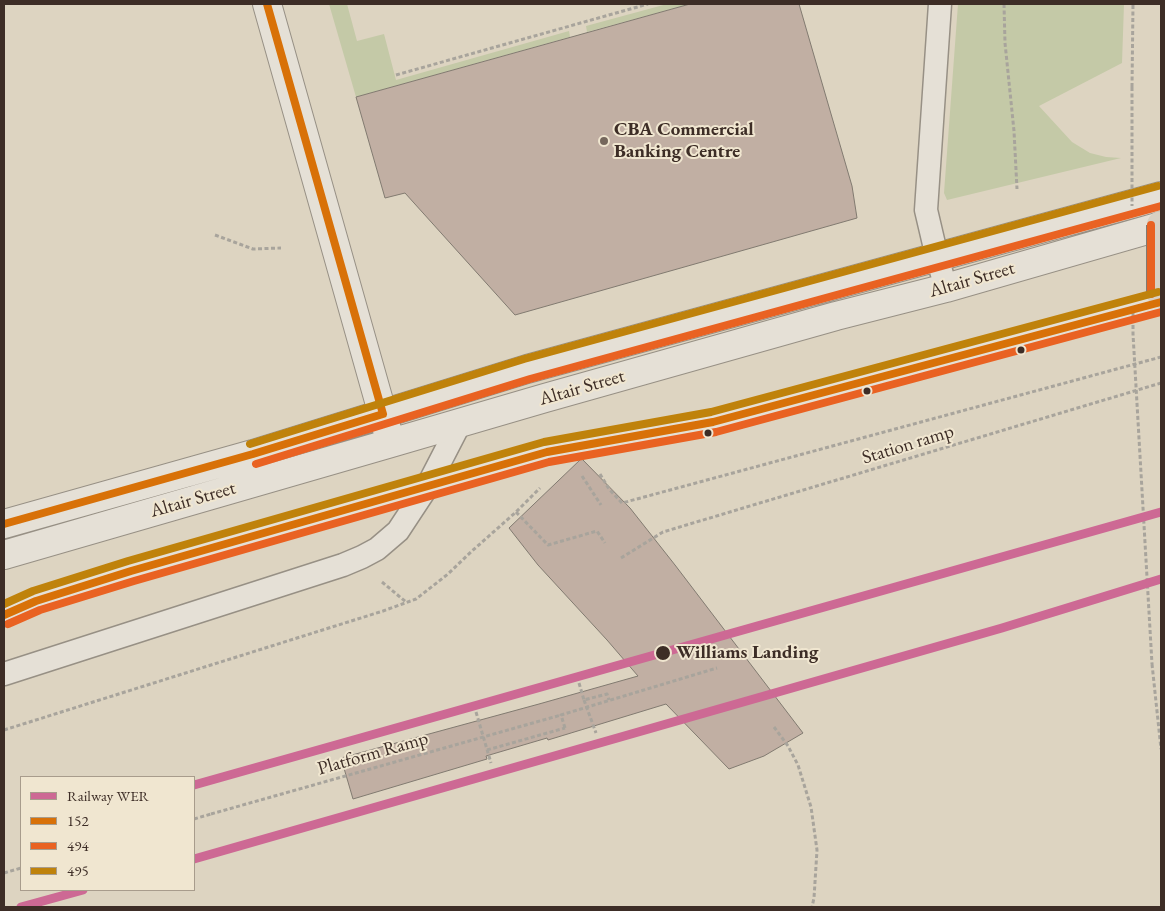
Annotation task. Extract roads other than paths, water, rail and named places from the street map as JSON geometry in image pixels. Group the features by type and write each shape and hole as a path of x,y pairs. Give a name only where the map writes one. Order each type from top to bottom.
{"highway":[{"path":"1161,226 1161,294"}],"street":[{"path":"266,4 391,443"},
{"name":"Altair Street","path":"4,524 253,454 527,369 1161,196"},
{"name":"Altair Street","path":"4,555 545,398 836,316 946,288 1161,226"}],"lane":[{"path":"940,4 926,210 946,288"},
{"path":"4,615 36,601 131,571 547,452 713,422 1161,302"},
{"path":"4,674 344,565 362,557 398,531 427,486 460,423"}],"rail line":[{"name":"WER","path":"195,785 1161,512"},
{"name":"WER","path":"195,859 1002,628 1161,579"},
{"name":"WER","path":"21,907 79,891"}],"place":[{"name":"CBA Commercial Banking Centre","path":"604,141"},
{"name":"Williams Landing","path":"663,653"}]}
